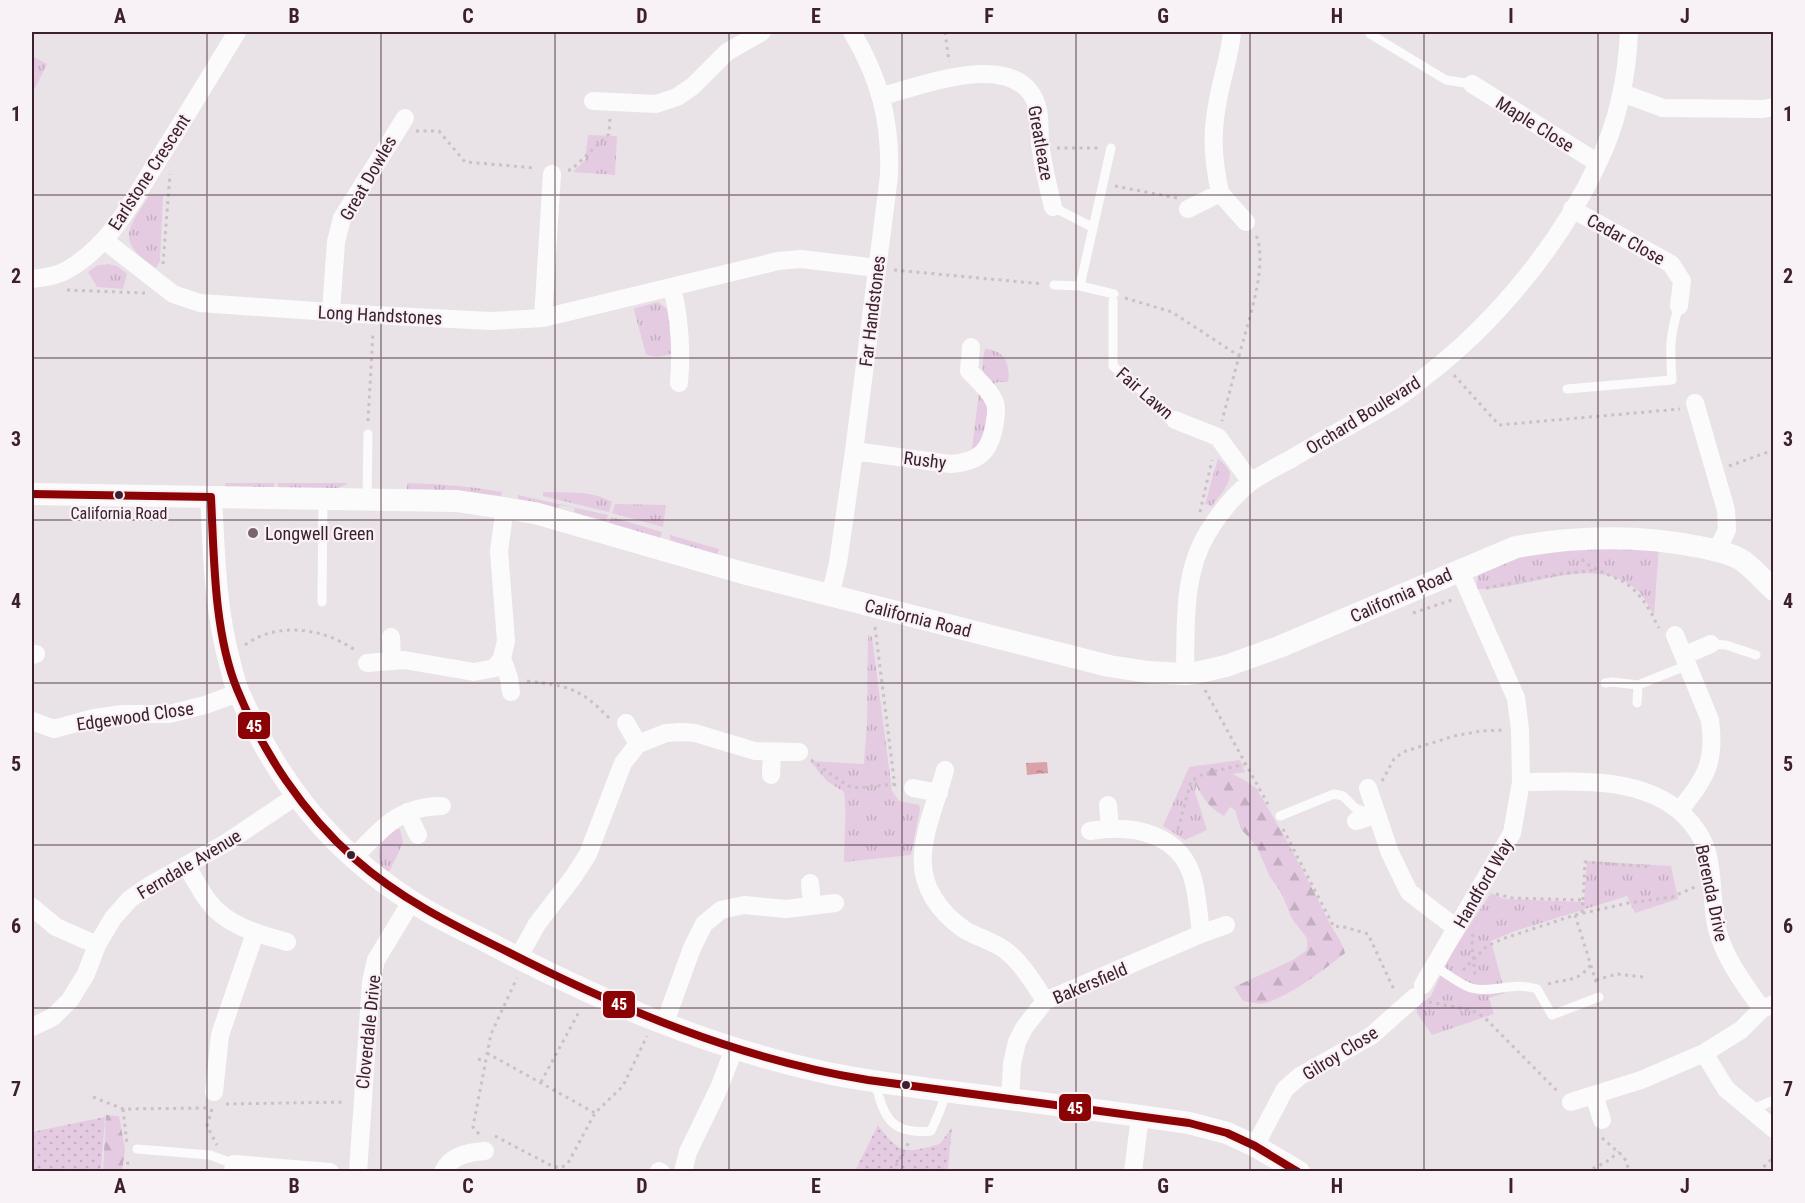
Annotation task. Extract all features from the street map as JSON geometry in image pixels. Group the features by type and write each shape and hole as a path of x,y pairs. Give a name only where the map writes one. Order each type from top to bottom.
{"street":[{"name":"Earlstone Crescent","path":"32,279 65,272 104,240 127,209 237,32"},
{"path":"593,101 656,104 677,97 693,86 727,52 762,32"},
{"name":"Far Handstones","path":"830,596 838,563 854,451 890,157 882,96 852,32"},
{"path":"1232,32 1230,51 1218,99 1213,154 1220,193 1246,222"},
{"name":"Orchard Boulevard","path":"1190,674 1186,610 1190,581 1207,533 1230,503 1251,482 1399,396 1442,363 1489,320 1526,278 1572,209 1598,163 1622,93 1629,32"},
{"name":"Greatleaze","path":"882,96 977,73 1001,74 1024,84 1036,104 1041,147 1053,207"},
{"name":"Maple Close","path":"1472,84 1598,163"},
{"path":"1622,93 1663,108 1763,109 1773,107"},
{"name":"Great Dowles","path":"331,312 336,242 342,218 401,124"},
{"path":"543,318 552,171"},
{"path":"1195,206 1220,193"},
{"name":"Cedar Close","path":"1572,209 1671,264 1682,281 1679,306"},
{"name":"Long Handstones","path":"104,240 167,290 200,303 491,321 543,318 778,261 801,259 877,268"},
{"path":"672,287 682,350 679,382"},
{"name":"Rushy","path":"854,451 950,464 975,459 987,449 993,437 997,406 991,394 969,371 971,347"},
{"path":"1696,405 1726,510 1727,530 1717,550"},
{"name":"Fair Lawn","path":"1175,420 1218,436"},
{"path":"1218,436 1251,482"},
{"name":"California Road","path":"32,494 456,501 505,507 586,527 830,596 1109,666 1148,672 1190,674 1226,666 1279,647 1459,569 1516,547 1575,538 1649,539 1717,550 1743,561 1773,590"},
{"path":"211,497 215,591 228,658 238,693 271,758 296,796 322,828 353,858 411,902 589,994 659,1023 734,1048 821,1072 875,1082 1189,1123 1227,1133 1255,1146 1299,1172"},
{"path":"370,663 404,660 474,672 495,668 502,658 506,641 499,550 505,507"},
{"name":"Handford Way","path":"1414,997 1434,966 1465,928 1490,889 1512,833 1521,782 1520,729 1516,698 1459,569"},
{"path":"1675,635 1710,720 1713,751 1702,781 1679,811"},
{"path":"391,638 392,661"},
{"path":"1686,660 1710,644"},
{"path":"502,658 510,685"},
{"name":"Edgewood Close","path":"32,722 54,729 94,718 123,714 169,714 205,705 238,693"},
{"path":"627,725 638,744"},
{"path":"522,960 537,924 588,854 623,763 638,744 666,733 683,732 695,733 755,751 785,752 771,776"},
{"path":"945,770 922,855 929,892 940,909 966,930 1004,949 1034,982 1045,1002"},
{"name":"Berenda Drive","path":"1521,782 1619,785 1649,793 1679,811 1695,826 1707,850 1717,928 1730,962 1768,1006 1741,1030 1704,1053 1641,1080 1572,1102"},
{"path":"904,790 939,793"},
{"path":"1370,793 1390,852 1409,892 1465,928"},
{"name":"Ferndale Avenue","path":"32,1027 53,1017 70,1000 86,974 97,945 113,918 130,899 225,843 296,796"},
{"path":"1108,805 1110,828"},
{"path":"353,858 384,826 401,814 424,806 442,806"},
{"path":"407,812 418,835"},
{"path":"1356,821 1376,815"},
{"path":"1090,831 1110,828 1135,829 1162,838 1175,849 1186,863 1194,881 1201,934"},
{"path":"186,866 209,903 229,920 255,933 287,942"},
{"path":"810,883 813,906"},
{"name":"Cloverdale Drive","path":"357,1172 371,982 376,960 411,902"},
{"path":"659,1023 704,924 721,910 744,905 786,909 835,903"},
{"path":"32,907 56,927 97,945"},
{"name":"Bakersfield","path":"1010,1100 1012,1064 1017,1042 1024,1028 1045,1002 1226,925"},
{"path":"214,1092 220,1035 255,933"},
{"name":"Gilroy Close","path":"1255,1146 1285,1089 1300,1076 1371,1036 1414,997"},
{"path":"683,1172 688,1152 719,1089 734,1048"},
{"path":"1704,1053 1726,1089 1773,1129"},
{"path":"1594,1095 1602,1120"},
{"path":"1133,1172 1140,1116"},
{"path":"443,1172 445,1166 478,1146"},
{"path":"233,1168 330,1172"}],"lane":[{"path":"1371,32 1370,34 1446,80 1472,84"},
{"path":"1080,286 1111,148"},
{"path":"1053,207 1092,227"},
{"path":"1054,285 1080,286 1114,298"},
{"name":"Fair Lawn","path":"1114,298 1113,366 1175,420"},
{"path":"1567,389 1672,381 1671,332 1679,306"},
{"path":"368,434 368,500"},
{"path":"322,602 323,499"},
{"path":"1710,644 1726,645 1756,655"},
{"path":"1605,683 1638,685 1686,660"},
{"path":"1637,703 1638,685"},
{"path":"1280,821 1334,794 1343,796 1355,808 1376,815"},
{"path":"1434,966 1472,988 1527,986 1540,992 1552,1015 1599,997"},
{"path":"875,1082 884,1111 898,1128 914,1133 931,1131 947,1091"},
{"path":"1751,1110 1773,1100"},
{"path":"137,1149 210,1155 233,1168"}],"path":[{"path":"945,32 951,79"},
{"path":"401,124 439,131 465,162 552,171 571,170 609,134 612,102"},
{"path":"61,290 167,290 170,171 167,146"},
{"path":"1041,147 1111,148"},
{"path":"1104,184 1195,206"},
{"path":"1207,533 1200,510 1260,272 1261,251 1255,233 1246,222"},
{"path":"877,268 1054,285"},
{"path":"1114,298 1172,312 1239,356"},
{"path":"368,434 374,315"},
{"path":"1442,363 1499,425 1696,405"},
{"path":"1716,471 1773,450"},
{"path":"1575,538 1577,555 1587,565 1621,580 1632,588 1644,601 1662,635 1675,635"},
{"path":"873,607 894,784"},
{"path":"228,658 256,636 304,630 327,636 351,647 370,663"},
{"path":"1190,674 1271,809"},
{"path":"510,685 563,685 592,700 612,721 627,725"},
{"path":"1370,793 1381,784 1394,759 1403,752 1454,736 1481,731 1520,729"},
{"path":"785,752 817,763 848,786 859,788 894,784 904,790"},
{"path":"1175,849 1191,781 1203,774 1245,764"},
{"path":"1280,821 1334,927 1341,926 1368,934 1414,997 1471,1010 1484,1017 1563,1097 1572,1102"},
{"path":"1582,913 1585,862 1652,867"},
{"path":"1455,978 1486,948 1502,939 1582,913 1672,897 1712,876"},
{"path":"1491,901 1490,889 1512,898 1583,900"},
{"path":"1575,915 1599,997"},
{"path":"1465,928 1472,945 1475,974 1472,988"},
{"path":"522,960 490,1034 473,1127 478,1146 499,1137 513,1147 561,1168 568,1163 595,1113 623,1086 659,1023"},
{"path":"1540,992 1547,984 1571,981 1582,975 1591,965"},
{"path":"1596,981 1617,974 1643,977"},
{"path":"541,1082 589,994"},
{"path":"487,1053 595,1113"},
{"path":"478,1059 486,1061"},
{"path":"214,1092 207,1126 221,1153 233,1168"},
{"path":"892,1172 914,1133"},
{"path":"1586,1172 1606,1162 1619,1152"},
{"path":"1758,1172 1773,1157"}],"green space":[{"path":"32,56 47,64 33,92 32,91"},
{"path":"588,135 617,136 615,175 573,172 585,160"},
{"path":"149,196 163,196 160,261 156,268 135,250 129,235 135,218"},
{"path":"108,264 117,266 127,274 123,289 97,287 88,272 96,266"},
{"path":"658,302 671,312 672,353 663,356 646,354 634,310"},
{"path":"985,349 997,352 1005,359 1008,382 993,384 985,376 983,365"},
{"path":"979,393 989,406 983,441 973,451 972,448"},
{"path":"1218,458 1230,474 1226,487 1212,506 1205,504"},
{"path":"225,483 274,483 274,488 225,487"},
{"path":"278,483 348,483 331,492 278,488"},
{"path":"407,483 502,492 501,496 476,493 407,493"},
{"path":"543,492 587,494 612,502 609,512 543,496"},
{"path":"518,495 608,515 606,521 574,512 575,508 560,505 558,508 518,499"},
{"path":"615,504 666,505 663,527 612,513"},
{"path":"611,517 662,532 660,539 609,523"},
{"path":"670,535 719,549 717,555 671,542"},
{"path":"1560,546 1659,547 1654,616 1642,596 1632,586 1614,577 1596,574 1576,574 1516,585 1477,589 1479,575 1488,563"},
{"path":"868,635 872,637 892,791 899,801 919,805 920,809 911,855 844,862 844,792 827,781 810,761 864,764"},
{"path":"1240,760 1245,772 1197,780 1195,792 1207,830 1185,840 1163,826 1189,767"},
{"path":"1197,765 1228,772 1256,788 1294,853 1345,953 1297,988 1266,1003 1243,1001 1234,987 1293,960 1307,950 1307,938 1292,919 1281,892 1270,877 1257,847 1241,829 1235,810 1230,807 1224,816 1212,808 1200,792 1191,773"},
{"path":"395,829 400,829 403,843 390,870 385,873 379,859 380,848"},
{"path":"1587,861 1671,866 1678,899 1635,913 1627,896 1515,931 1491,941 1505,993 1489,998 1494,1014 1432,1035 1417,1013 1417,1007 1431,996 1450,955 1491,893 1504,899 1584,902"},
{"path":"106,1115 119,1116 125,1149 122,1171 103,1171"},
{"path":"105,1117 101,1171 32,1171 32,1132"},
{"path":"878,1125 892,1142 905,1150 940,1144 952,1127 948,1169 942,1172 855,1171"}],"water":[{"path":"1047,762 1048,773 1027,775 1026,763"}],"transit line":[{"name":"45","path":"32,494 211,497"},
{"name":"45","path":"211,497 219,619 229,667 247,713 286,781 318,822 355,859 408,898 547,972 636,1012 726,1045 820,1071 868,1080 1189,1123 1227,1133 1255,1146 1298,1172"}],"place":[{"name":"California Road","path":"119,495"},
{"name":"Longwell Green","path":"253,533"}]}
